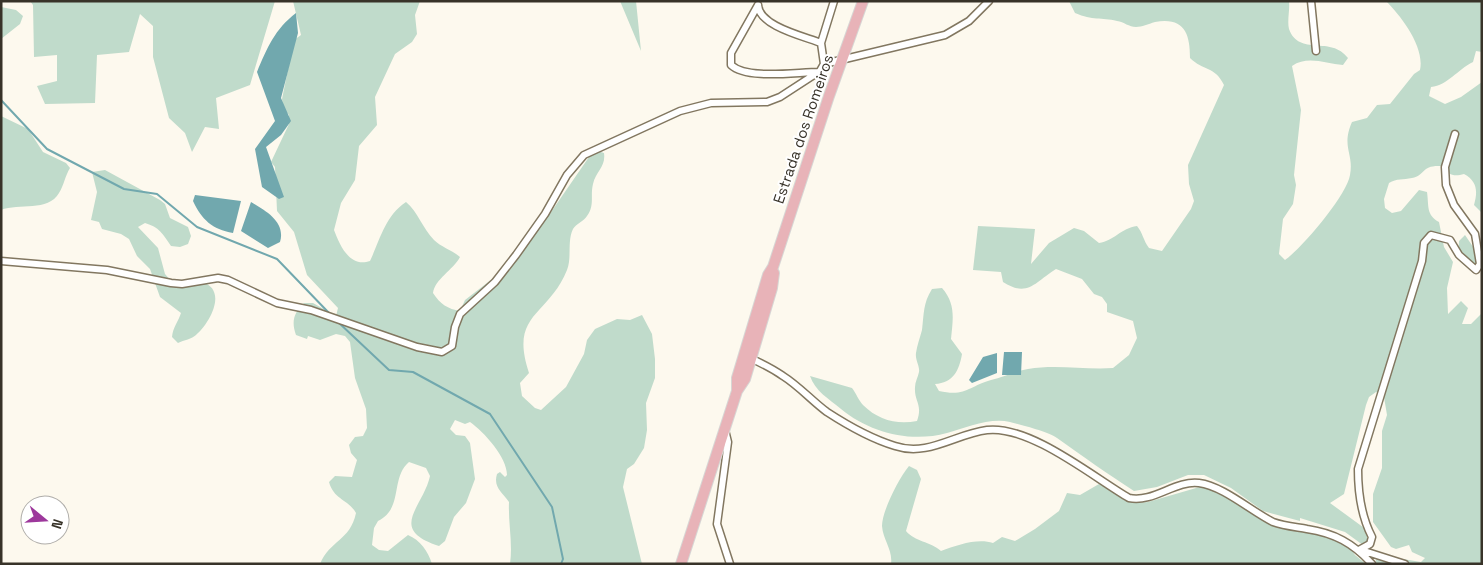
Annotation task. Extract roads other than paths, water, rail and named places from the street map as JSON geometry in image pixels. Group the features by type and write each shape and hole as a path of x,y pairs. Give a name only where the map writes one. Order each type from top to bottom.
{"main road":[{"name":"Estrada dos Romeiros","path":"681,564 737,391 745,378 747,357 772,288 773,267 841,61 863,1"}],"street":[{"path":"1,261 107,270 171,284 218,278 228,280 277,303 312,310 417,347 442,352 452,346 455,327 460,314 495,282 544,214 567,175 584,155 680,111 711,103 767,102 780,98 820,72 824,64 821,43 834,1"},
{"path":"824,64 945,36 969,21 989,1"},
{"path":"1311,1 1316,51"},
{"path":"758,3 758,12 766,20 821,43"},
{"path":"758,3 731,53 731,65 736,70 752,74 820,72"},
{"path":"1359,550 1370,544 1372,537 1366,526 1358,491 1358,469 1422,261 1424,243 1431,235 1450,240 1459,256 1476,270 1480,264 1475,234 1454,205 1446,185 1445,167 1455,134"},
{"path":"747,357 781,374 826,411 847,424 895,446 907,449 934,447 971,434 988,430 1001,431 1036,442 1129,498 1138,499 1181,486 1200,483 1213,488 1275,523 1333,535 1359,550 1405,564"},
{"path":"725,429 728,442 717,524 730,564"},
{"path":"1359,550 1372,564"}],"water":[{"path":"296,13 298,33 281,98 291,121 281,135 266,147 284,197 279,199 262,187 255,149 275,121 257,72 277,32"},
{"path":"195,195 241,201 233,233 208,223 193,201"},
{"path":"251,202 268,213 277,223 281,235 280,242 268,248 241,231"},
{"path":"1004,352 1022,352 1021,375 1002,375"},
{"path":"997,353 997,373 972,383 969,380 983,357"}],"waterway":[{"path":"1,100 47,149 124,189 157,194 197,227 277,259 329,313"},
{"path":"338,322 389,370 413,372 490,414 552,507 563,559 561,564"}]}
